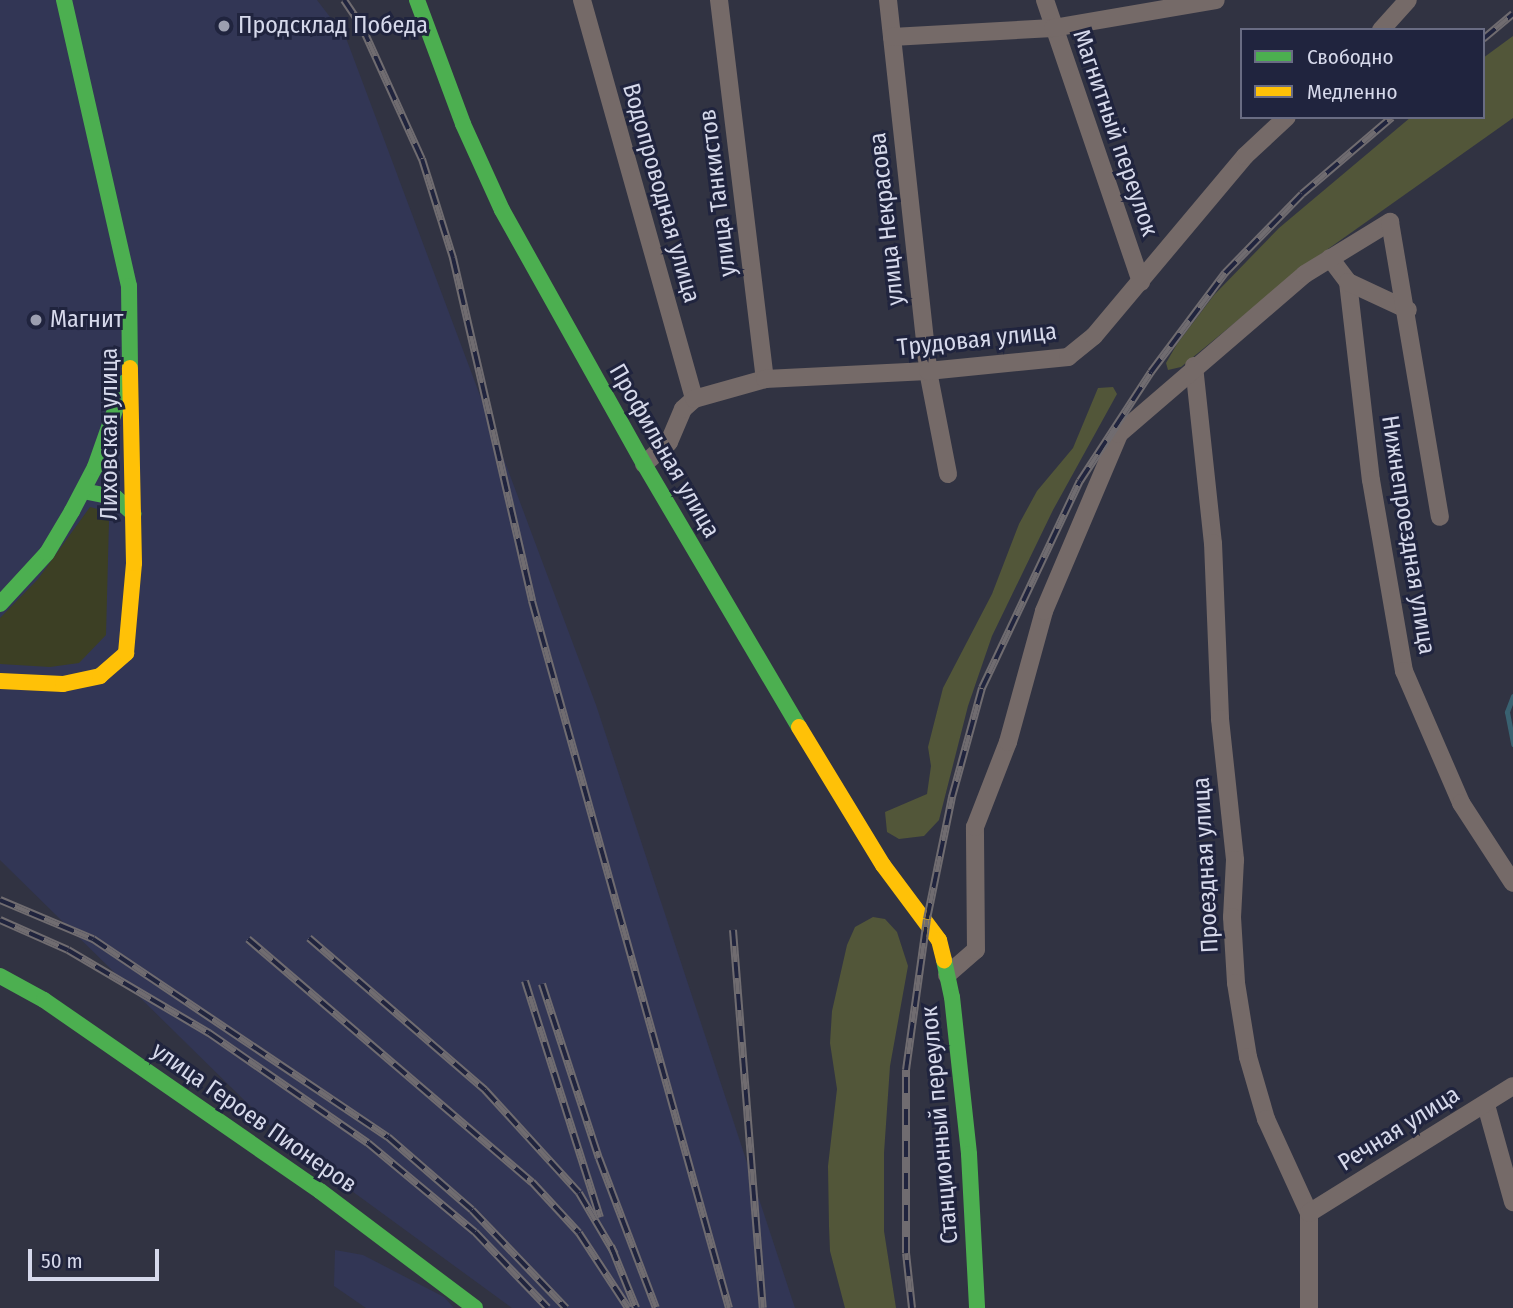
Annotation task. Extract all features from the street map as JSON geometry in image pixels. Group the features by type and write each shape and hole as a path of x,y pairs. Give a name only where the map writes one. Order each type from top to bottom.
{"main road":[{"name":"Лиховская улица","path":"0,681 81,682 116,666 131,635 134,514 133,356 129,286 64,0"},
{"name":"Профильная улица","path":"417,0 463,124 502,210 644,464 856,822 939,940"},
{"path":"0,604 47,553 83,491 133,356"},
{"path":"83,491 115,497 134,514"},
{"name":"Станционный переулок","path":"939,940 947,975 969,1154 977,1308"},
{"name":"улица Героев Пионеров","path":"0,976 44,1000 320,1191 475,1308"}],"street":[{"name":"Водопроводная улица","path":"582,0 694,399"},
{"name":"улица Танкистов","path":"719,0 765,379"},
{"name":"улица Некрасова","path":"888,0 928,371 948,474"},
{"name":"Магнитный переулок","path":"1045,0 1141,282"},
{"path":"892,37 1053,28 1216,0"},
{"path":"1383,28 1408,0"},
{"name":"Трудовая улица","path":"694,399 765,379 928,371 1068,357 1094,336 1245,156 1285,119"},
{"path":"947,975 970,959 979,940 975,827 1008,742 1044,611 1069,545 1119,434 1194,366 1330,257 1390,222 1408,310 1440,517"},
{"name":"Нижнепроездная улица","path":"1330,257 1348,282 1371,480 1404,671 1461,803 1513,883"},
{"path":"1348,282 1408,310"},
{"name":"Проездная улица","path":"1194,366 1213,543 1220,719 1235,860 1232,917 1236,983 1248,1057 1266,1119 1309,1213 1309,1308"},
{"path":"644,464 669,442 683,408 694,399"},
{"name":"Речная улица","path":"1309,1213 1513,1086"},
{"path":"1486,1105 1513,1202"}],"shaded area":[{"path":"0,0 317,0 346,38 596,705 795,1308 512,1308 293,1148 0,860"},
{"path":"335,1250 363,1255 444,1297 454,1308 366,1308 334,1286"}],"green space":[{"path":"1513,36 1513,118 1304,266 1181,367 1168,370 1166,363 1177,344 1214,295 1279,228 1409,119 1485,119 1485,57"},
{"path":"1113,387 1117,394 1053,510 992,636 968,706 939,820 924,836 899,839 887,832 885,812 927,794 931,766 928,747 943,688 992,594 1019,524 1037,491 1073,448 1098,388"},
{"path":"90,507 101,510 109,521 106,635 79,663 50,667 0,664 0,618 38,579"},
{"path":"873,917 885,919 897,932 908,966 890,1066 884,1153 884,1231 896,1308 845,1308 830,1251 828,1166 837,1089 830,1043 832,1011 847,945 855,927"}],"waterway":[{"path":"1513,696 1507,712 1513,744"}],"railway":[{"path":"344,0 362,27 422,159 453,258 532,601 729,1308"},
{"path":"1485,37 1513,14"},
{"path":"912,1308 906,1253 906,1070 927,919 952,797 982,688 1080,481 1151,372 1225,273 1302,194 1390,119"},
{"path":"0,900 93,939 388,1137 472,1210 566,1308"},
{"path":"0,920 68,950 209,1033 368,1143 475,1232 548,1308"},
{"path":"733,930 763,1308"},
{"path":"309,938 485,1090 579,1193 615,1254"},
{"path":"248,939 532,1182 579,1233 628,1308"},
{"path":"525,981 600,1217"},
{"path":"542,984 599,1158 656,1308"},
{"path":"611,1246 636,1308"}],"traffic: fast":[{"path":"64,0 129,286 130,368"},
{"path":"417,0 463,124 502,210 644,464 799,727"},
{"path":"0,604 47,553 72,511 95,467 125,382"},
{"path":"83,491 115,497 134,514"},
{"path":"944,960 952,997 969,1154 977,1308"},
{"path":"0,976 44,1000 320,1191 475,1308"}],"traffic: slow":[{"path":"0,681 63,684 100,676 126,653 134,563 130,368"},
{"path":"799,727 883,865 939,940 944,960"}],"place":[{"name":"Продсклад Победа","path":"224,26"},
{"name":"Магнит","path":"36,320"}]}
